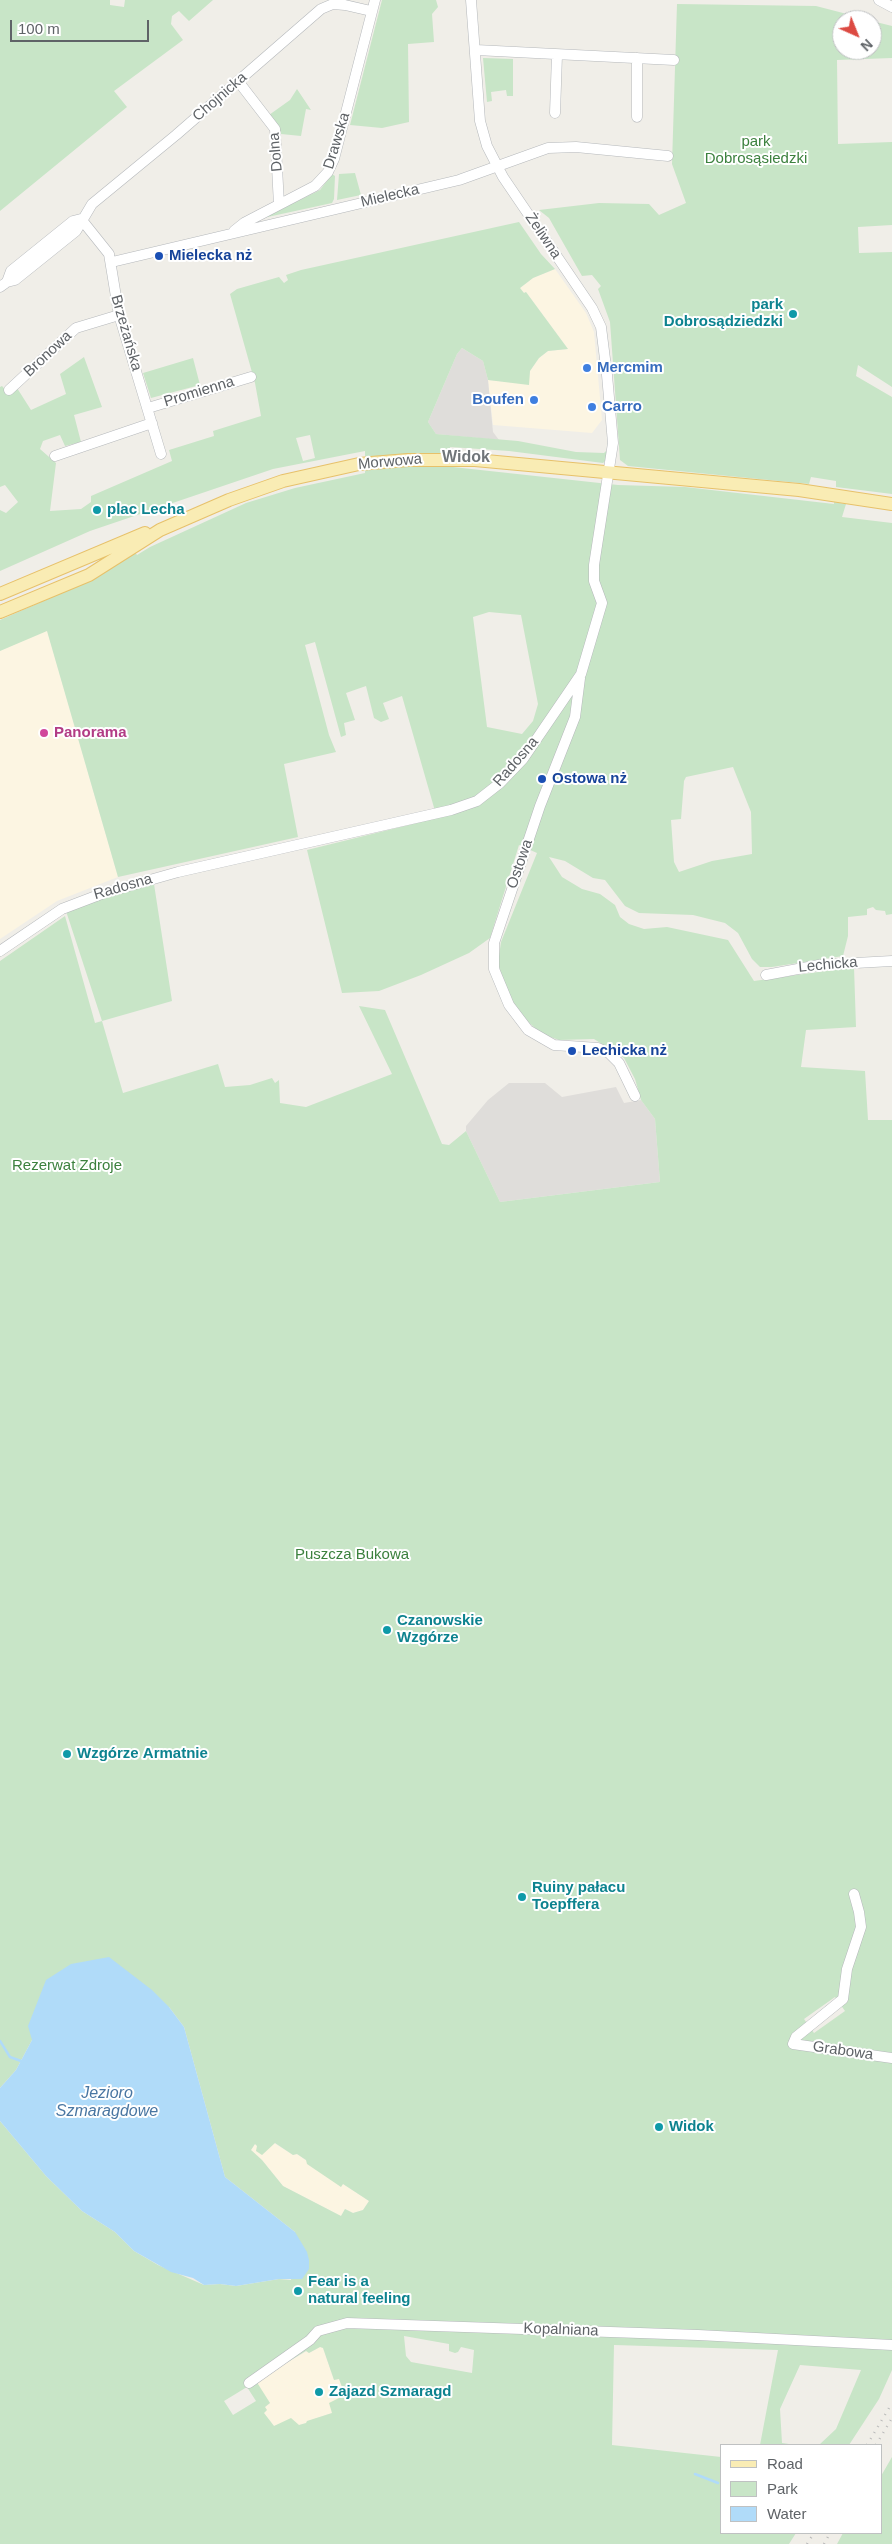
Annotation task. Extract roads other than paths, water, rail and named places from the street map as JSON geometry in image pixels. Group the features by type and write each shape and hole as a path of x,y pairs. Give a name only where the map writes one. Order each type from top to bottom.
{"main road":[{"name":"Morwowa","path":"0,594 245,494 283,481 368,463 459,459 609,472"},
{"path":"609,472 850,496 892,504"},
{"name":"Morwowa","path":"0,612 89,575 153,534 180,520"}],"street":[{"name":"Drawska","path":"234,232 244,223 315,186 331,166 375,0"},
{"name":"Żeliwna","path":"471,0 480,121 487,146 497,167 599,321 610,401 612,443 609,472"},
{"path":"879,0 892,7"},
{"name":"Chojnicka","path":"3,284 11,271 72,221 81,219 92,204 326,6 345,5 372,11"},
{"path":"476,50 674,60"},
{"path":"555,113 557,54"},
{"path":"637,58 637,117"},
{"name":"Dolna","path":"238,81 275,129 279,205"},
{"name":"Mielecka","path":"112,262 459,180 540,150 554,147 668,156"},
{"name":"Brzeżańska","path":"81,219 105,248 112,262 114,291 119,315 161,454"},
{"name":"Bronowa","path":"9,390 76,328 119,315"},
{"name":"Promienna","path":"148,408 251,377"},
{"name":"Promienna","path":"55,456 152,423"},
{"name":"Radosna","path":"0,951 62,909 104,893 187,870 465,807 488,793 523,759 581,674 602,603 594,581 594,565 609,472"},
{"name":"Ostowa","path":"581,674 575,717 540,806 494,943 494,968 508,1004 528,1030 544,1041 562,1046 598,1048 609,1053 619,1063 635,1096"},
{"name":"Lechicka","path":"766,975 819,965 892,961"},
{"name":"Grabowa","path":"854,1894 861,1927 847,1969 843,1999 796,2036 793,2044 892,2058"},
{"name":"Kopalniana","path":"249,2383 310,2340 318,2331 332,2325 347,2323 718,2336 892,2345"}],"water":[{"name":"Jezioro Szmaragdowe","path":"109,1957 152,1990 169,2007 184,2027 225,2177 295,2232 307,2252 309,2260 309,2269 302,2279 279,2279 236,2286 204,2285 193,2278 171,2272 134,2251 115,2232 82,2211 46,2176 0,2121 0,2088 16,2070 32,2040 28,2026 46,1980 71,1964"}],"waterway":[{"path":"0,2041 10,2057 21,2061"},
{"path":"695,2474 718,2483"}],"railway":[{"path":"868,2444 892,2403"},
{"path":"877,2444 892,2418"},
{"path":"807,2544 813,2534"},
{"path":"824,2544 829,2534"}],"place":[{"name":"Mielecka nż","path":"159,256"},
{"name":"park Dobrosądziedzki","path":"793,314"},
{"name":"Mercmim","path":"587,368"},
{"name":"Boufen","path":"534,400"},
{"name":"Carro","path":"592,407"},
{"name":"plac Lecha","path":"97,510"},
{"name":"Panorama","path":"44,733"},
{"name":"Ostowa nż","path":"542,779"},
{"name":"Lechicka nż","path":"572,1051"},
{"name":"Czanowskie Wzgórze","path":"387,1630"},
{"name":"Wzgórze Armatnie","path":"67,1754"},
{"name":"Ruiny pałacu Toepffera","path":"522,1897"},
{"name":"Widok","path":"659,2127"},
{"name":"Fear is a natural feeling","path":"298,2291"},
{"name":"Zajazd Szmaragd","path":"319,2392"}],"district":[{"name":"Widok","path":"466,458"}],"park label":[{"name":"park Dobrosąsiedzki","path":"756,150"},
{"name":"Rezerwat Zdroje","path":"67,1166"},
{"name":"Puszcza Bukowa","path":"352,1555"}]}
